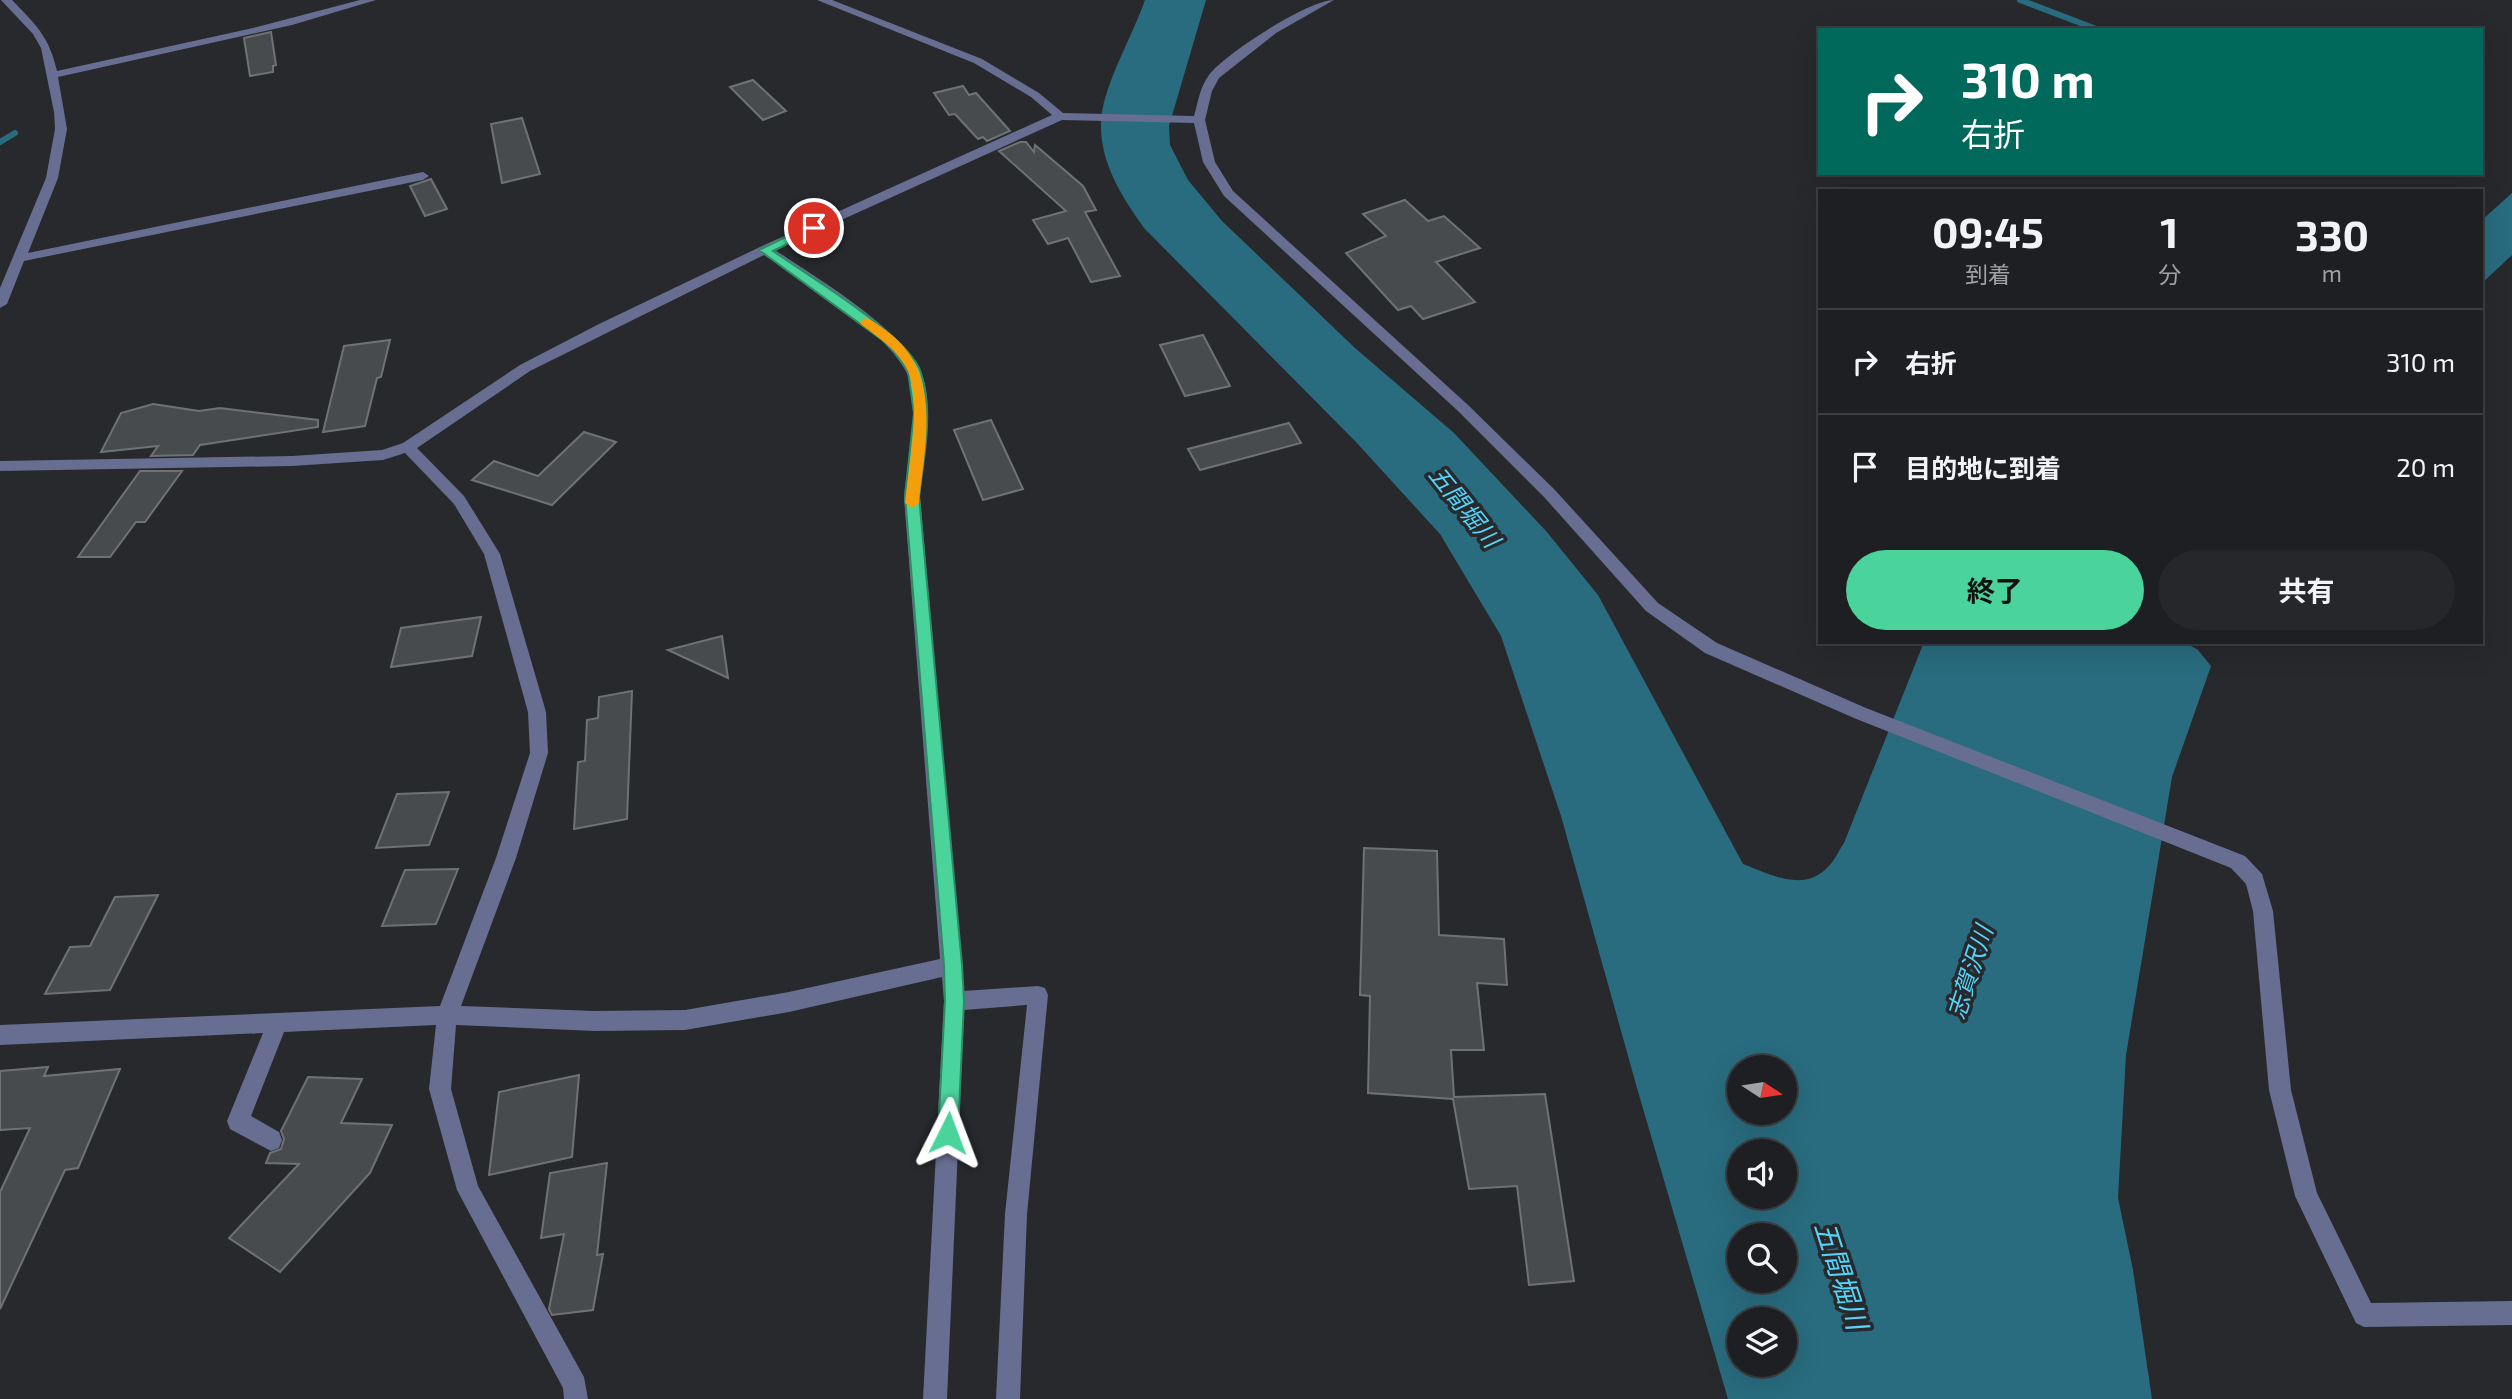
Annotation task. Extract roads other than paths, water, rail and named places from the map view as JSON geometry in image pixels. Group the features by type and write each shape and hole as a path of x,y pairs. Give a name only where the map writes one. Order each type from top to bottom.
{"street":[{"path":"0,303 52,178 59,148 60,112 46,48 38,33 6,0"},
{"path":"53,75 155,50 278,27 371,0"},
{"path":"822,0 987,66 1047,104 1060,116"},
{"path":"1329,0 1272,32 1214,76 1206,91 1199,120 1209,162 1228,193 1463,408 1549,493 1652,607 1711,648 1860,713 2238,862 2255,880 2263,911 2280,1090 2306,1196 2364,1315 2512,1313"},
{"path":"0,466 292,461 383,455 408,447 525,369 604,327 765,250 1060,116 1199,120"},
{"path":"20,258 423,176"},
{"path":"765,250 894,342 915,371 921,413 912,496 954,1001 935,1399"},
{"path":"408,447 459,500 492,554 537,712 539,753 506,858 447,1015 440,1089 468,1190 575,1386 576,1399"},
{"path":"0,1035 447,1015 595,1021 685,1020 789,1002 953,965"},
{"path":"954,1001 1038,995 1016,1214 1008,1399"},
{"path":"271,1140 238,1121 278,1022"}],"water":[{"path":"1145,0 1206,0 1169,126 1170,145 1188,180 1222,221 1355,348 1454,433 1546,531 1598,595 1743,864 1776,877 1799,880 1820,874 1831,864 1844,843 1923,644 2188,644 2198,650 2211,666 2172,777 2126,1055 2118,1198 2133,1270 2152,1399 1728,1399 1561,816 1501,636 1440,534 1356,442 1144,228 1121,193 1109,168 1101,126 1106,96"},
{"path":"2512,193 2512,255 2483,282 2483,219"}],"waterway":[{"path":"2020,0 2094,28"},
{"path":"0,142 15,133"}],"water label":[{"name":"五間堀川","path":"1465,506"},
{"name":"志賀沢川","path":"1969,972"},
{"name":"五間堀川","path":"1842,1275"}]}
